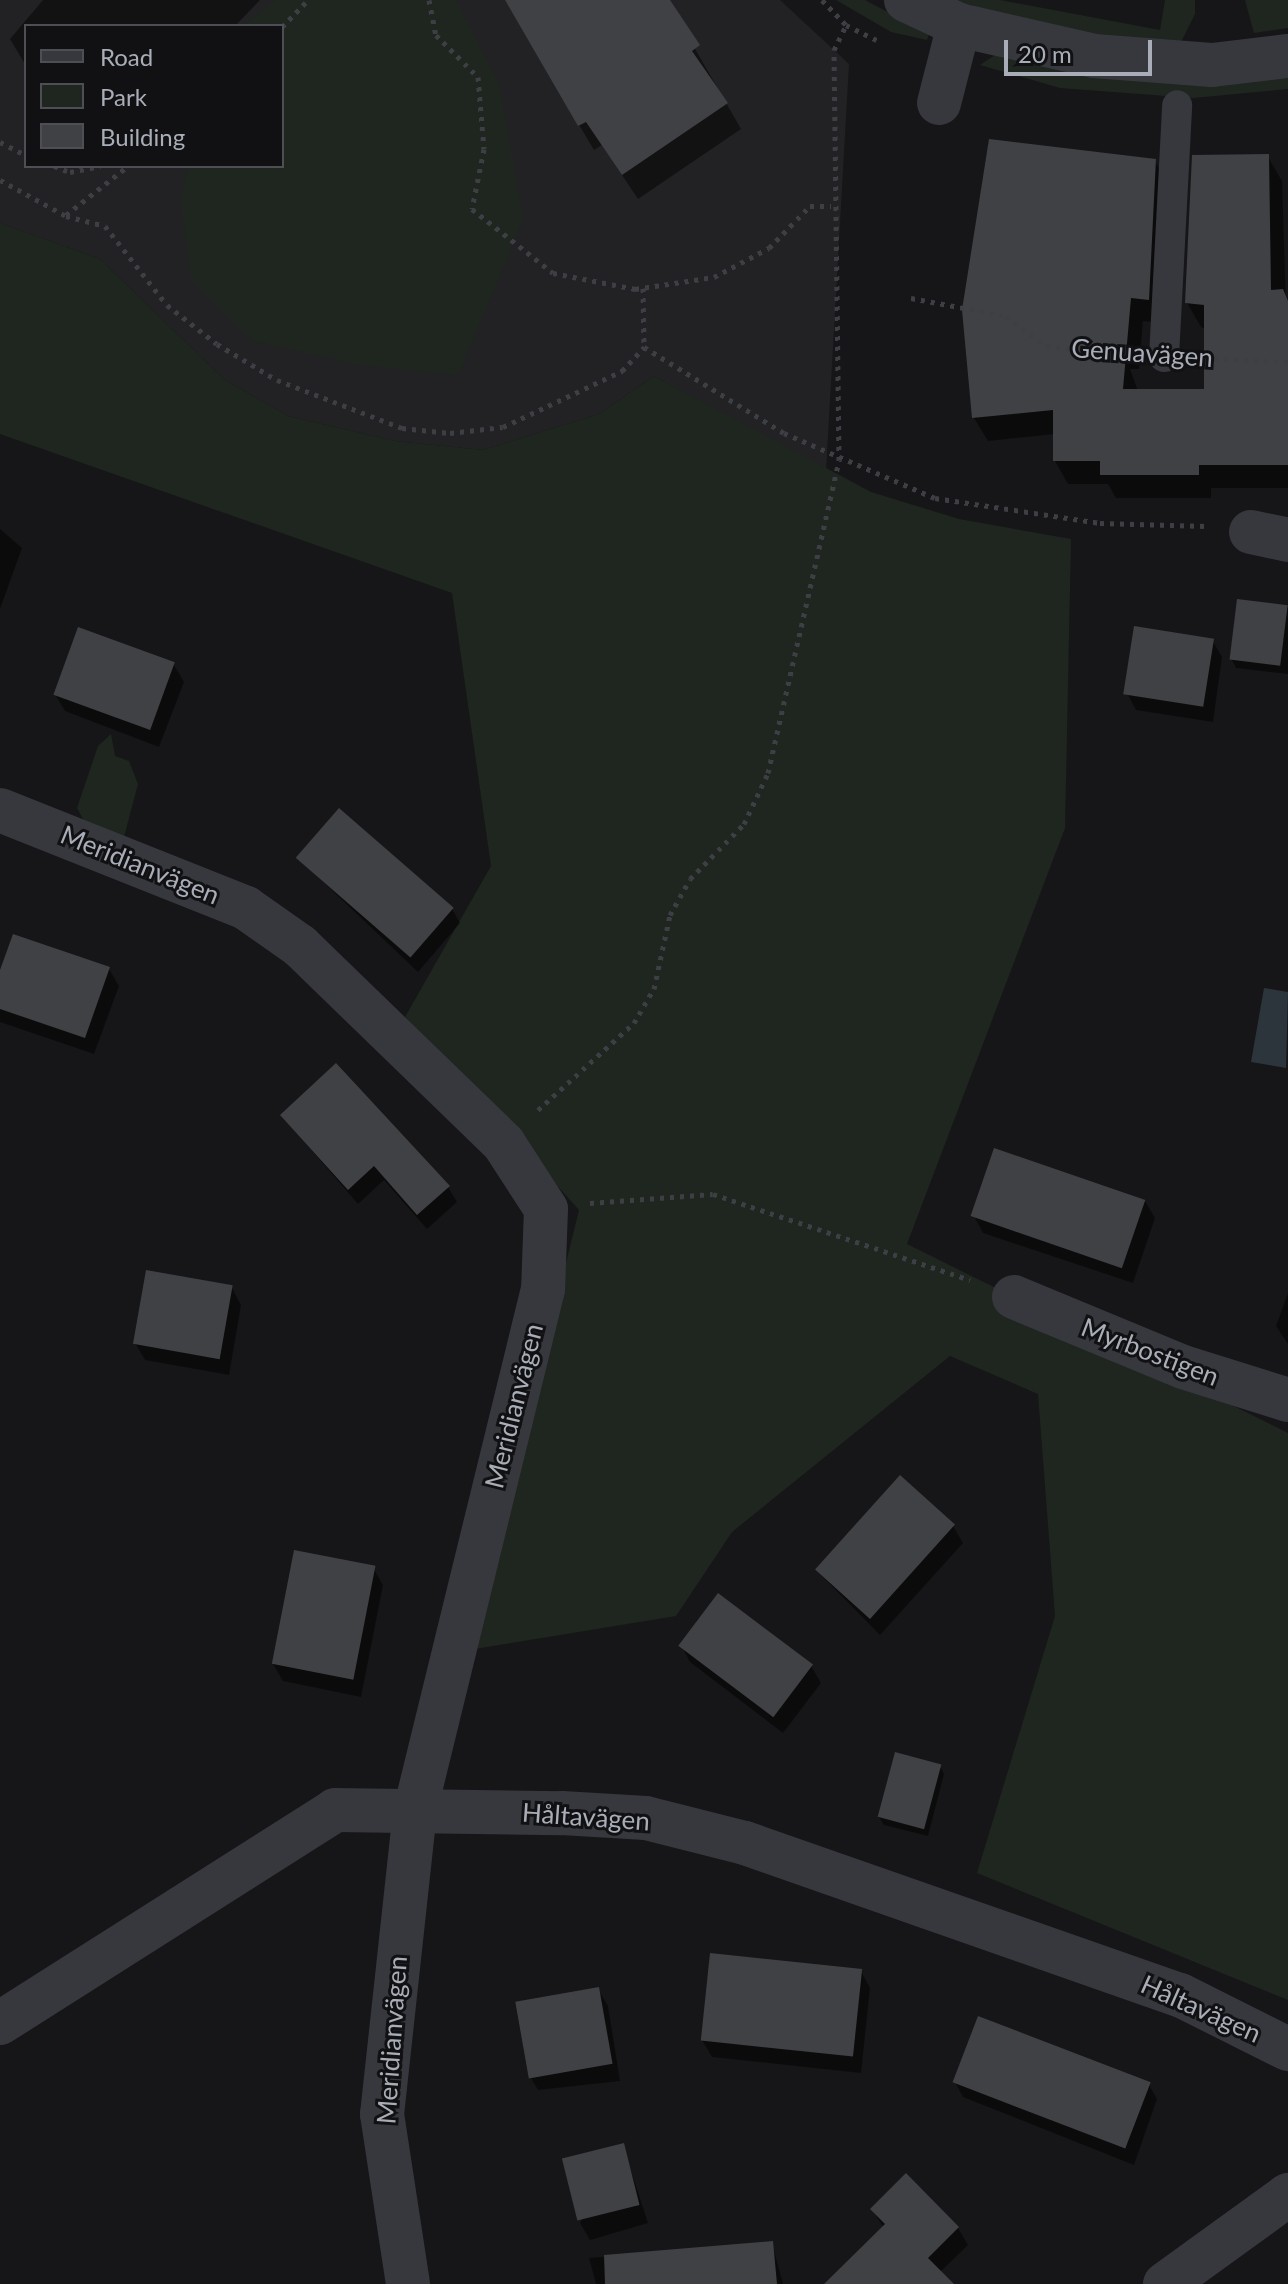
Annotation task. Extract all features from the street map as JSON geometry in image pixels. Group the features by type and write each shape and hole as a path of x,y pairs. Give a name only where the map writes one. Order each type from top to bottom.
{"street":[{"path":"906,0 959,25 1030,46 1170,64 1288,56"},
{"path":"939,103 959,25"},
{"name":"Meridianvägen","path":"0,810 246,908 300,946 504,1144 546,1209 543,1289 415,1811 382,2114 408,2284"},
{"name":"Myrbostigen","path":"1014,1297 1183,1367 1288,1400"},
{"name":"Håltavägen","path":"0,2023 335,1810 415,1811 646,1818 745,1843 1180,1995 1288,2049"},
{"path":"1165,2284 1288,2195"}],"lane":[{"path":"1164,357 1177,105"}],"path":[{"path":"284,25 308,0"},
{"path":"429,0 436,35 478,77 484,149 472,209 553,273 643,288 714,277 769,248 810,206 831,206"},
{"path":"504,1144 592,1053 634,1023 654,989 670,915 690,879 744,824 768,773 839,460 831,206 834,50 846,25"},
{"path":"0,142 24,154"},
{"path":"59,168 70,172 90,168"},
{"path":"66,216 126,168"},
{"path":"0,180 66,216 105,226 167,305 217,344 277,380 402,428 450,433 503,427 622,371 644,347 643,288"},
{"name":"Genuavägen","path":"911,298 1006,316 1046,346 1164,357 1288,362"},
{"path":"644,347 839,460 935,498 985,508 1269,536"},
{"path":"546,1209 713,1194 1014,1297"}],"shaded area":[{"path":"0,0 780,0 849,64 826,471 654,376 599,414 483,450 395,441 288,416 225,380 100,259 0,223"},
{"path":"1264,988 1288,992 1286,1068 1251,1062"}],"green space":[{"path":"276,0 456,0 499,84 523,220 458,375 352,364 252,340 191,279 181,197 188,168 284,168 284,24 246,24"},
{"path":"836,0 865,0 929,34 927,40 891,32"},
{"path":"955,0 1000,0 1160,30 1165,0 1195,0 1195,14 1181,42 1154,43 1037,26"},
{"path":"1245,0 1288,0 1288,28 1254,33"},
{"path":"995,55 1288,75 1288,89 1193,98 1060,88 980,65"},
{"path":"0,223 100,259 225,380 288,416 395,441 483,450 599,414 654,376 871,492 959,519 1071,539 1065,828 907,1244 1288,1433 1288,2000 977,1873 1055,1616 1038,1394 950,1356 732,1532 676,1616 462,1651 502,1525 579,1210 405,1017 491,866 452,593 0,434"},
{"path":"111,734 115,756 129,761 138,784 124,837 84,821 77,808 98,746"}],"building":[{"path":"505,0 670,0 700,45 692,51 728,103 622,175 586,122 578,126"},
{"path":"989,139 1156,159 1149,300 1131,298 1123,389 1204,389 1204,305 1185,303 1192,155 1269,154 1271,290 1283,289 1288,301 1288,465 1199,465 1199,475 1100,475 1100,461 1053,461 1053,410 972,418 962,310"},
{"path":"1237,599 1288,605 1280,666 1230,660"},
{"path":"1134,626 1214,639 1203,707 1123,694"},
{"path":"78,627 175,662 150,730 53,695"},
{"path":"339,808 454,908 410,958 296,858"},
{"path":"13,934 110,967 85,1038 0,1009 0,970"},
{"path":"336,1063 450,1186 417,1215 374,1166 348,1190 280,1115"},
{"path":"994,1148 1145,1200 1122,1268 971,1216"},
{"path":"146,1270 233,1285 220,1359 133,1344"},
{"path":"900,1475 955,1525 870,1619 815,1569"},
{"path":"294,1550 375,1566 353,1680 272,1664"},
{"path":"718,1593 813,1665 773,1717 678,1646"},
{"path":"895,1752 941,1764 924,1829 878,1817"},
{"path":"710,1953 862,1969 853,2057 701,2041"},
{"path":"599,1987 613,2064 529,2079 515,2002"},
{"path":"978,2016 1151,2082 1125,2149 953,2082"},
{"path":"624,2143 639,2205 577,2221 562,2158"},
{"path":"906,2173 959,2227 928,2258 954,2284 824,2284 885,2224 870,2209"},
{"path":"773,2241 777,2284 605,2284 604,2255"}]}
